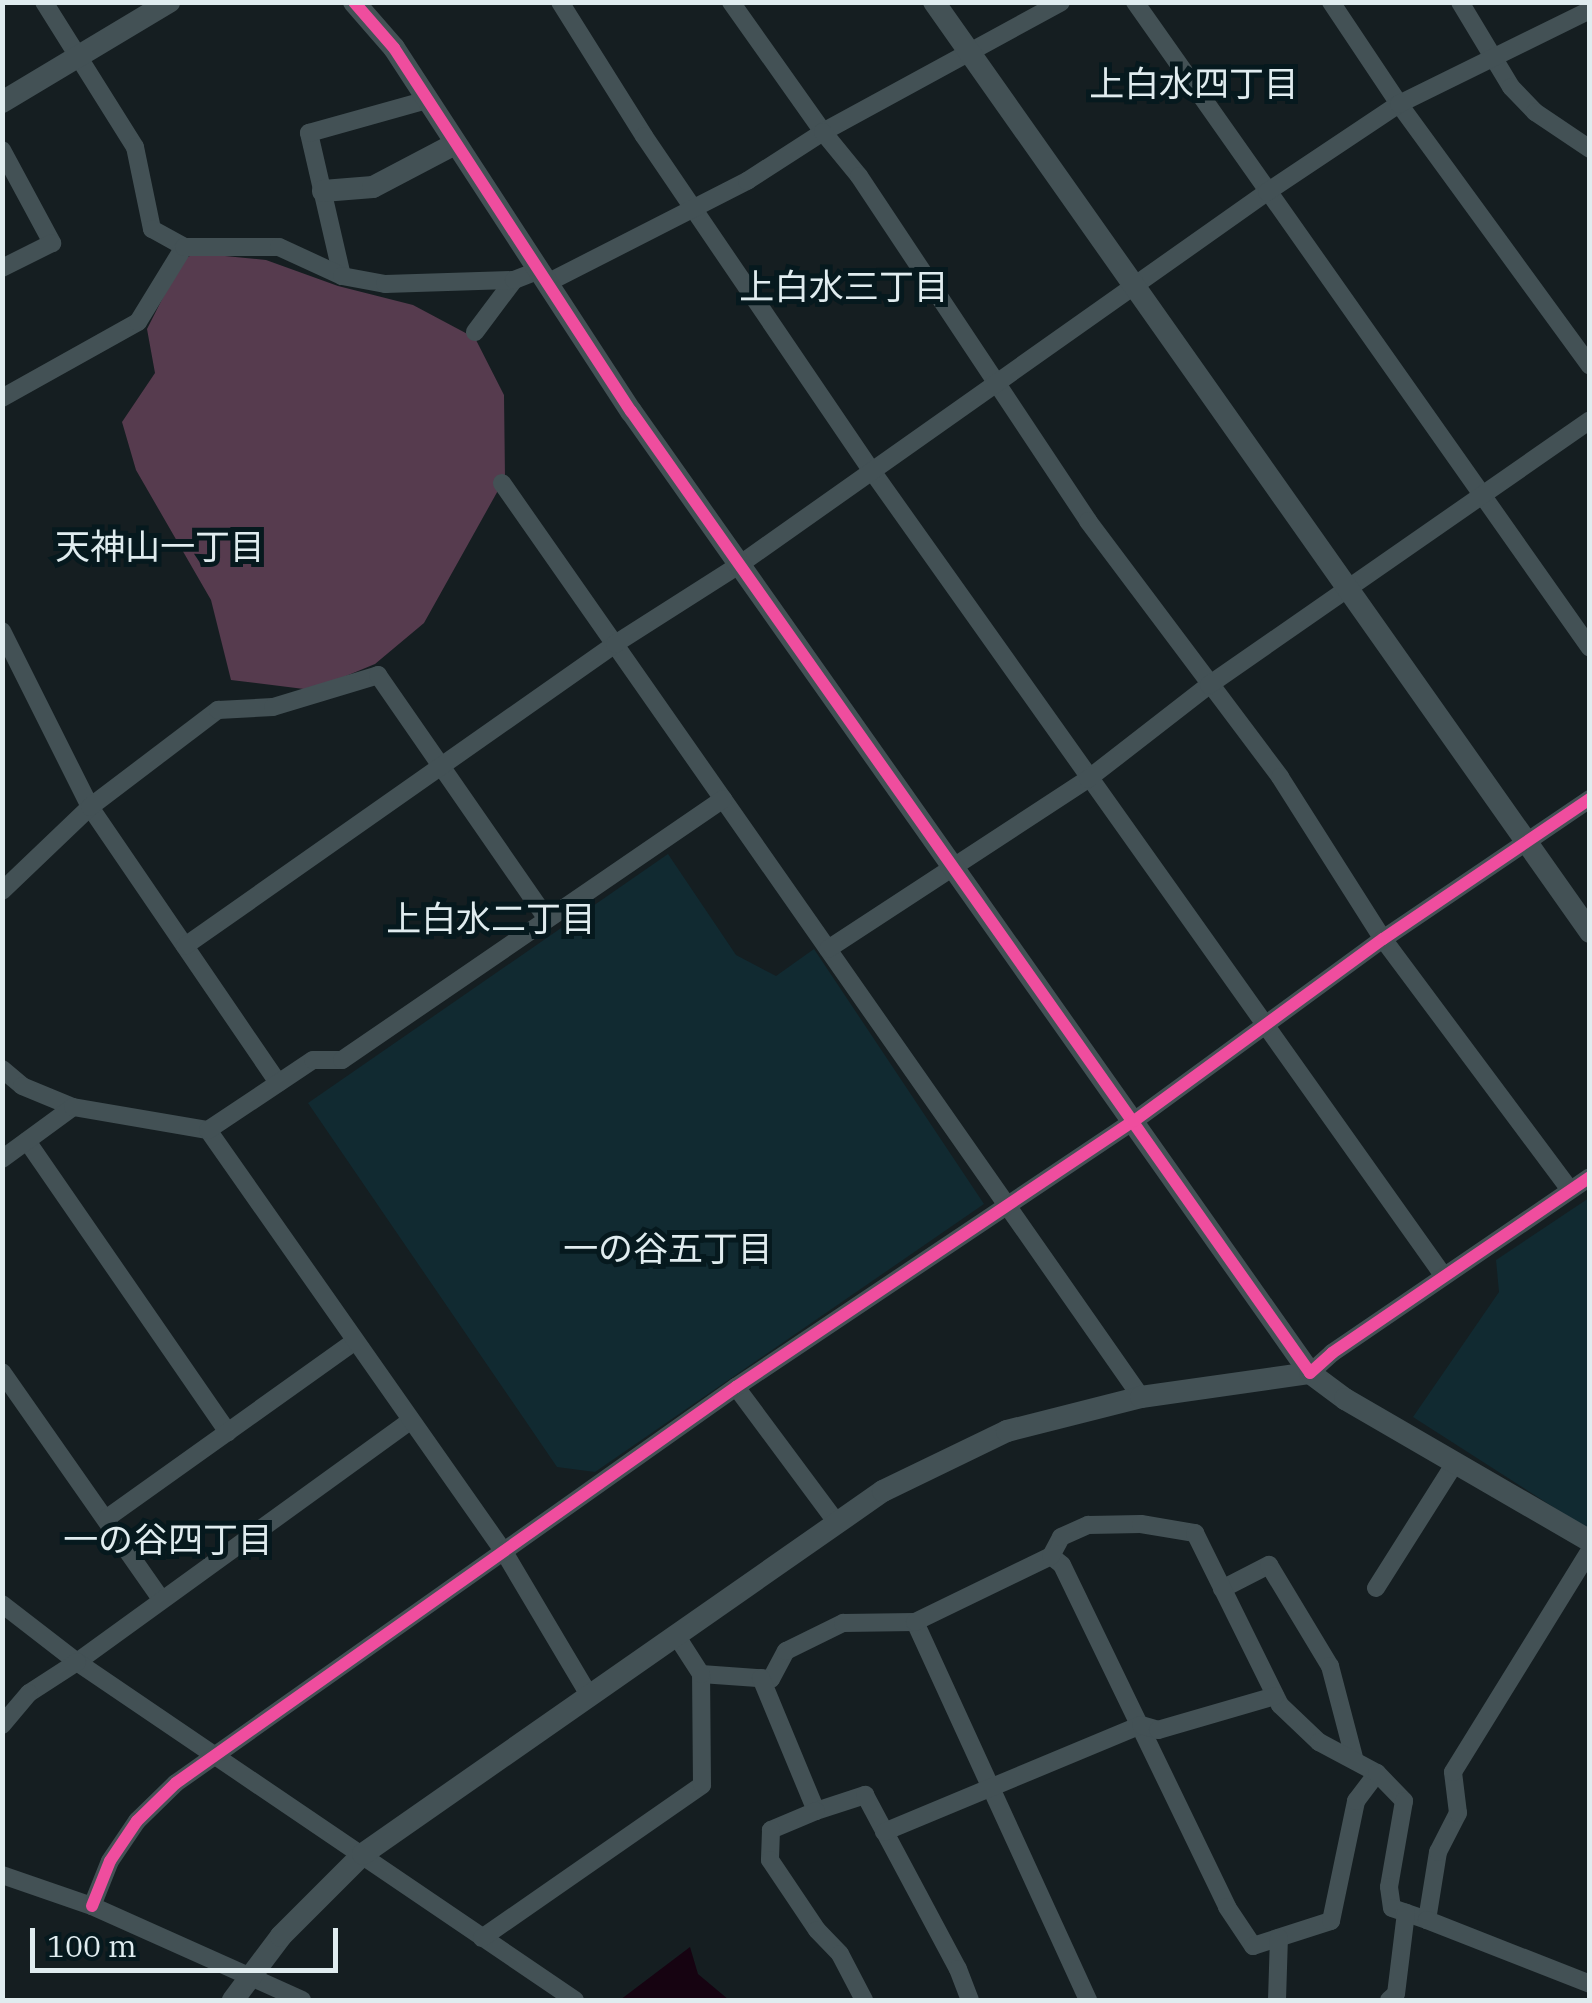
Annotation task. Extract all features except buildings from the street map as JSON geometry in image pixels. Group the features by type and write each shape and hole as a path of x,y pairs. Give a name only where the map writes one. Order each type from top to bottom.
{"street":[{"path":"44,2 135,146 152,229 184,247 279,247 342,276 385,284 543,277 748,180 823,132 1061,2"},
{"path":"2,102 170,2"},
{"path":"354,2 394,48 543,277 739,565 1310,1373 1590,1541"},
{"path":"560,2 692,206 872,471 1442,1276"},
{"path":"731,2 823,132 860,176 1088,520 1280,777 1383,939 1570,1190"},
{"path":"934,2 1590,932"},
{"path":"1135,2 1590,648"},
{"path":"1331,2 1399,104 1590,366"},
{"path":"1460,2 1493,58 1534,112 1590,150"},
{"path":"185,946 615,644 739,565 994,382 1399,104 1590,10"},
{"path":"342,276 309,133 426,100"},
{"path":"323,192 372,187 455,144"},
{"path":"2,150 52,243 2,268"},
{"path":"2,398 138,322 184,247"},
{"path":"475,332 514,280"},
{"path":"828,949 1088,779 1209,685 1590,420"},
{"path":"502,483 1141,1397"},
{"path":"2,630 90,807 278,1083"},
{"path":"2,891 90,807 218,710 273,707 378,675 547,919"},
{"path":"2,1069 22,1086 73,1107 208,1130 313,1060 342,1060 723,798"},
{"path":"92,1906 110,1861 137,1821 176,1783 215,1754 736,1387 1134,1121 1383,939 1590,800"},
{"path":"2,1159 73,1107"},
{"path":"208,1130 504,1552 590,1696"},
{"path":"27,1141 228,1432"},
{"path":"233,2000 281,1936 363,1854 883,1491 1007,1431 1141,1397 1310,1373 1442,1276 1590,1176"},
{"path":"107,1518 355,1342"},
{"path":"2,1372 160,1598"},
{"path":"736,1387 837,1523"},
{"path":"2,1725 29,1693 410,1422"},
{"path":"1376,1588 1455,1463"},
{"path":"701,1674 771,1678 786,1651 843,1623 915,1622 1051,1556 1061,1537 1088,1524 1141,1524 1195,1533 1275,1696 1319,1742 1377,1773 1404,1801 1389,1888 1392,1908 1590,1984"},
{"path":"1427,1920 1438,1852 1458,1813 1453,1772 1590,1550"},
{"path":"1051,1556 1062,1565 1227,1907 1253,1946 1331,1920 1356,1801 1377,1773"},
{"path":"1222,1588 1269,1565 1330,1666 1355,1761"},
{"path":"2,1604 77,1662 575,2000"},
{"path":"915,1622 993,1785 1088,2000"},
{"path":"482,1938 702,1785 701,1674 676,1635"},
{"path":"761,1678 816,1811"},
{"path":"884,1832 1141,1725 1158,1730 1275,1696"},
{"path":"864,2000 840,1954 817,1930 770,1860 771,1830 864,1795 970,2000"},
{"path":"2,1876 92,1906 302,2000"},
{"path":"1393,1998 1406,1913"},
{"path":"1277,2000 1278,1938"}],"shaded area":[{"path":"194,253 266,260 338,286 413,305 475,338 504,395 505,478 424,623 375,664 312,690 231,680 211,600 136,470 122,422 155,373 147,329 181,262"},
{"path":"668,854 736,955 776,976 814,949 984,1204 595,1472 557,1467 308,1103"},
{"path":"1589,1198 1589,1530 1413,1417 1499,1292 1496,1260"},
{"path":"690,1947 698,1974 729,2000 620,2000"}],"cycle path":[{"path":"354,2 394,48 631,411 1310,1373 1332,1353 1590,1177"},
{"path":"92,1906 110,1861 137,1821 176,1783 736,1387 1134,1121 1383,939 1590,799"}],"district":[{"name":"上白水四丁目","path":"1194,83"},
{"name":"上白水三丁目","path":"844,286"},
{"name":"天神山一丁目","path":"160,546"},
{"name":"上白水二丁目","path":"491,918"},
{"name":"一の谷五丁目","path":"668,1248"},
{"name":"一の谷四丁目","path":"168,1539"}]}
